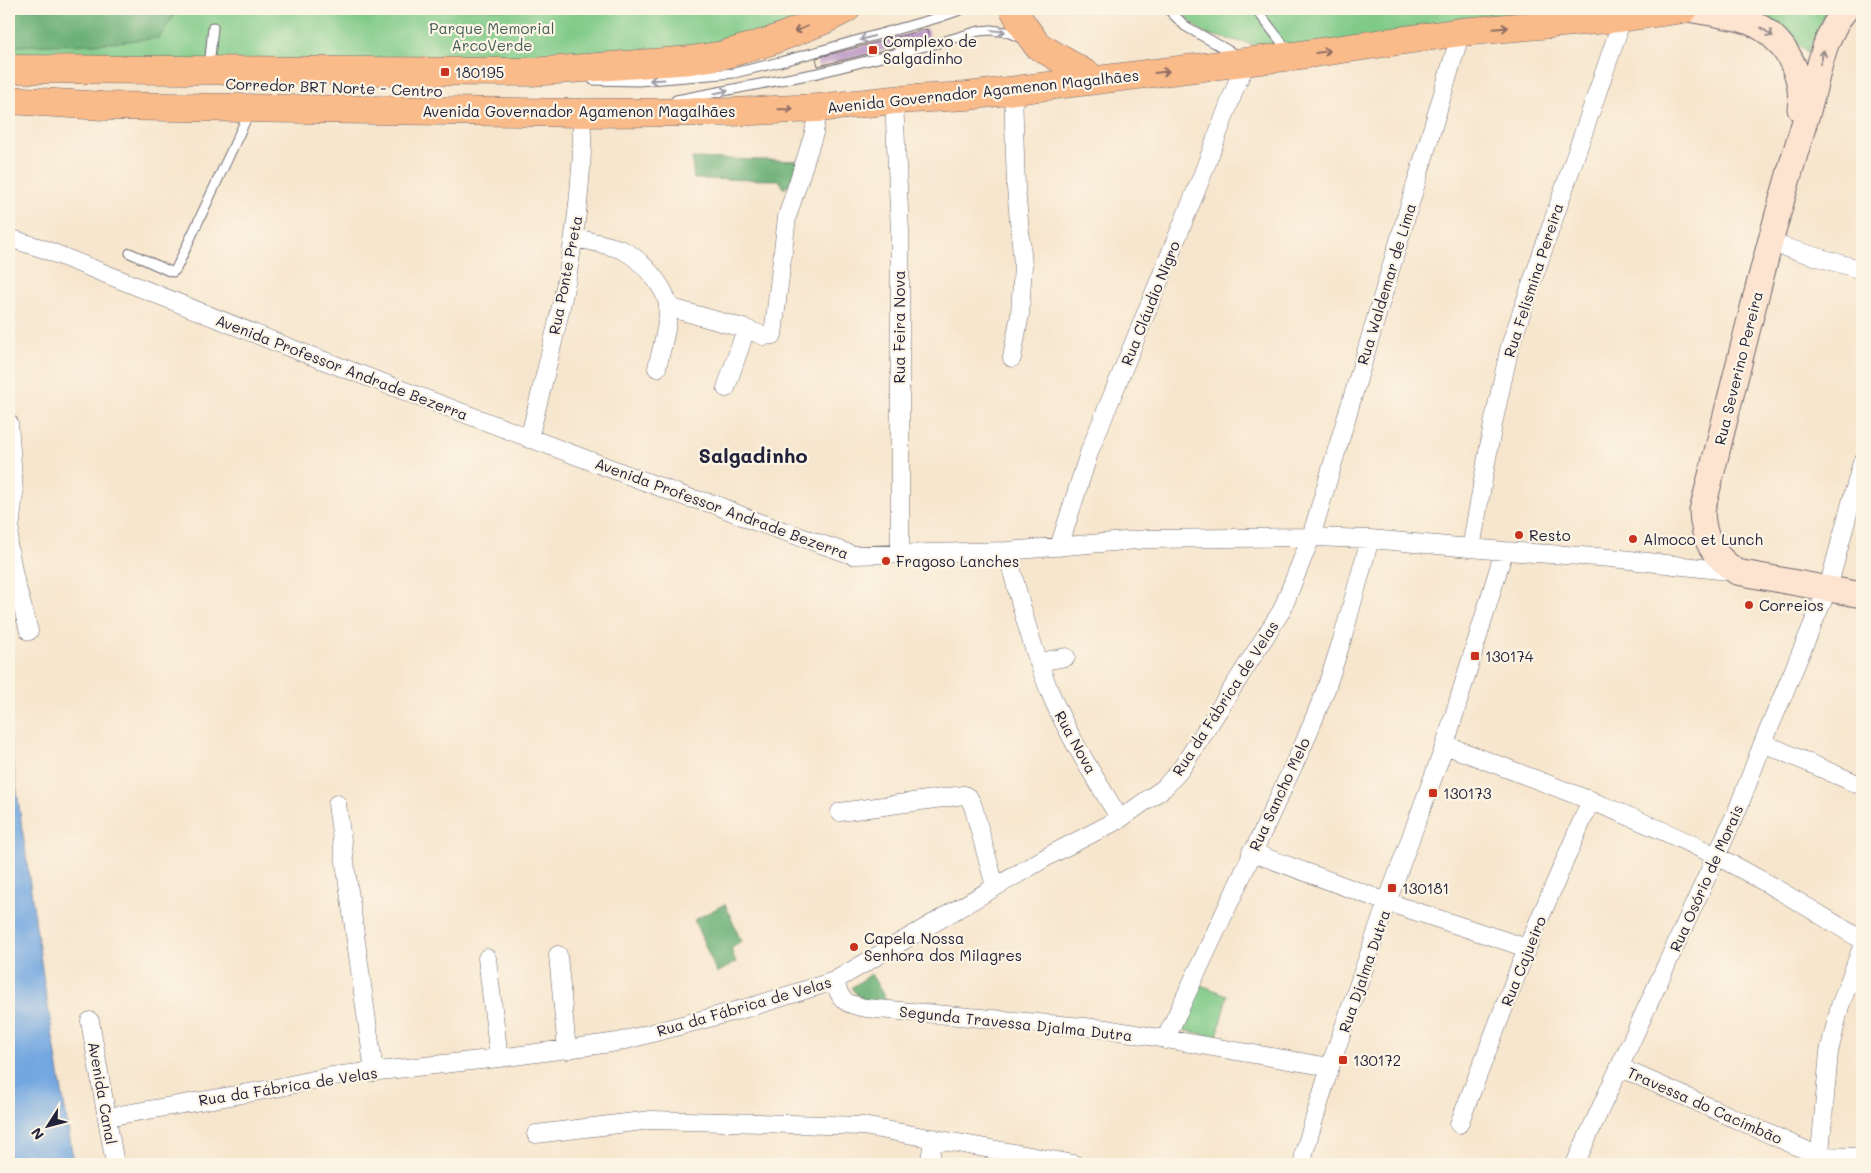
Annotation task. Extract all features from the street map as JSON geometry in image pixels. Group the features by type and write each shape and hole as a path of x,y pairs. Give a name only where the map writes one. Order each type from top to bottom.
{"highway":[{"path":"9,69 531,72 691,60 723,55 772,41 846,9"},
{"path":"1014,9 1037,45 1096,80"},
{"name":"Avenida Governador Agamenon Magalhães","path":"9,100 103,106 251,108 731,112 818,108 894,100 967,96 1247,62 1462,32 1619,18 1685,9"}],"main road":[{"name":"Rua Severino Pereira","path":"1685,9 1744,20 1759,26 1783,48 1794,66 1800,81 1802,95 1794,154"},
{"name":"Rua Severino Pereira","path":"1737,572 1723,563 1708,542 1703,526 1702,511 1770,243 1794,154 1809,108 1826,40 1846,9"},
{"name":"Avenida Professor Andrade Bezerra","path":"1737,572 1862,595"}],"street":[{"name":"Rua Felismina Pereira","path":"1471,548 1510,346 1617,35 1619,18"},
{"name":"Rua Waldemar de Lima","path":"1311,537 1462,32"},
{"name":"Rua Cláudio Nigro","path":"1058,547 1090,450 1247,62"},
{"path":"1012,358 1020,314 1023,264 1016,188 1013,90"},
{"name":"Rua Feira Nova","path":"894,100 900,232 900,555"},
{"path":"668,306 764,336 771,336 774,333 787,217 814,133 818,108"},
{"name":"Rua Ponte Preta","path":"529,439 564,291 574,238 582,154 580,111"},
{"name":"Avenida Professor Andrade Bezerra","path":"9,238 41,248 302,353 529,439 689,498 714,504 754,521 853,555 1007,551 1148,539 1311,537 1370,539 1612,558 1737,572"},
{"path":"574,238 622,250 651,274 663,291 668,306 657,368"},
{"path":"1770,243 1862,270"},
{"path":"726,388 746,329"},
{"path":"9,423 14,493 9,539"},
{"name":"Rua Osório de Morais","path":"1575,1164 1718,857 1828,588 1862,462"},
{"name":"Rua da Fábrica de Velas","path":"107,1117 271,1089 332,1076 567,1050 618,1042 754,1006 834,981 995,886 1120,819 1164,788 1181,769 1282,610 1311,537"},
{"name":"Rua Sancho Melo","path":"1166,1040 1251,852 1305,740 1326,689 1342,640 1370,539"},
{"path":"9,548 14,576 29,631"},
{"name":"Rua Nova","path":"1007,551 1023,616 1055,703 1089,768 1120,819"},
{"name":"Rua Djalma Dutra","path":"1303,1164 1304,1153 1330,1067 1387,902 1445,745 1504,551"},
{"path":"1039,662 1066,658"},
{"path":"1763,743 1862,786"},
{"path":"1445,745 1591,800 1718,857 1784,893 1862,940"},
{"path":"840,812 964,795 969,798 973,806 995,886"},
{"name":"Rua Cajueiro","path":"1459,1124 1527,948 1591,800"},
{"path":"337,804 374,1072"},
{"path":"1251,852 1387,902 1527,948"},
{"path":"1862,947 1840,1006 1829,1052 1819,1160 1862,1157"},
{"path":"558,956 567,1050"},
{"path":"487,958 499,1058"},
{"name":"Segunda Travessa Djalma Dutra","path":"834,981 840,996 851,1005 902,1012 1107,1030 1330,1067"},
{"name":"Avenida Canal","path":"90,1022 116,1164"},
{"name":"Travessa do Cacimbão","path":"1619,1067 1819,1160"},
{"path":"536,1134 650,1120 863,1126 1074,1164"},
{"path":"929,1164 934,1138"}],"lane":[{"path":"580,80 638,81 734,73 780,62 964,9"},
{"path":"1168,9 1185,26 1247,62"},
{"path":"1256,9 1293,56"},
{"path":"209,71 213,27"},
{"name":"Corredor BRT Norte - Centro","path":"292,99 580,111 635,106 703,96 818,73 979,31 1008,32 1037,45"},
{"name":"Corredor BRT Norte - Centro","path":"9,76 551,80"},
{"path":"130,253 169,272 173,272 176,269 251,108"}],"green space":[{"name":"Parque Memorial ArcoVerde","path":"9,9 843,9 742,53 535,67 9,63"},
{"path":"9,9 178,9 159,38 95,44 9,46"},
{"path":"1176,9 1592,9 1288,52 1205,34"},
{"path":"1828,9 1807,53 1765,14"},
{"path":"692,158 802,161 793,182 784,189 779,180 694,179"},
{"path":"725,904 741,941 731,949 736,962 717,973 694,920"},
{"path":"871,974 887,1001 867,1005 851,988"},
{"path":"1201,985 1227,995 1217,1037 1178,1029"}],"water":[{"path":"9,735 44,983 74,1164 9,1164"}],"building":[{"name":"Complexo de Salgadinho","path":"927,29 929,39 818,66 816,58"}],"place":[{"name":"Complexo de Salgadinho","path":"873,50"},
{"name":"180195","path":"445,72"},
{"name":"Resto","path":"1519,535"},
{"name":"Almoco et Lunch","path":"1633,539"},
{"name":"Fragoso Lanches","path":"886,561"},
{"name":"Correios","path":"1749,605"},
{"name":"130174","path":"1475,656"},
{"name":"130173","path":"1433,793"},
{"name":"130181","path":"1392,888"},
{"name":"Capela Nossa Senhora dos Milagres","path":"854,947"},
{"name":"130172","path":"1343,1060"}],"district":[{"name":"Salgadinho","path":"753,455"}]}
